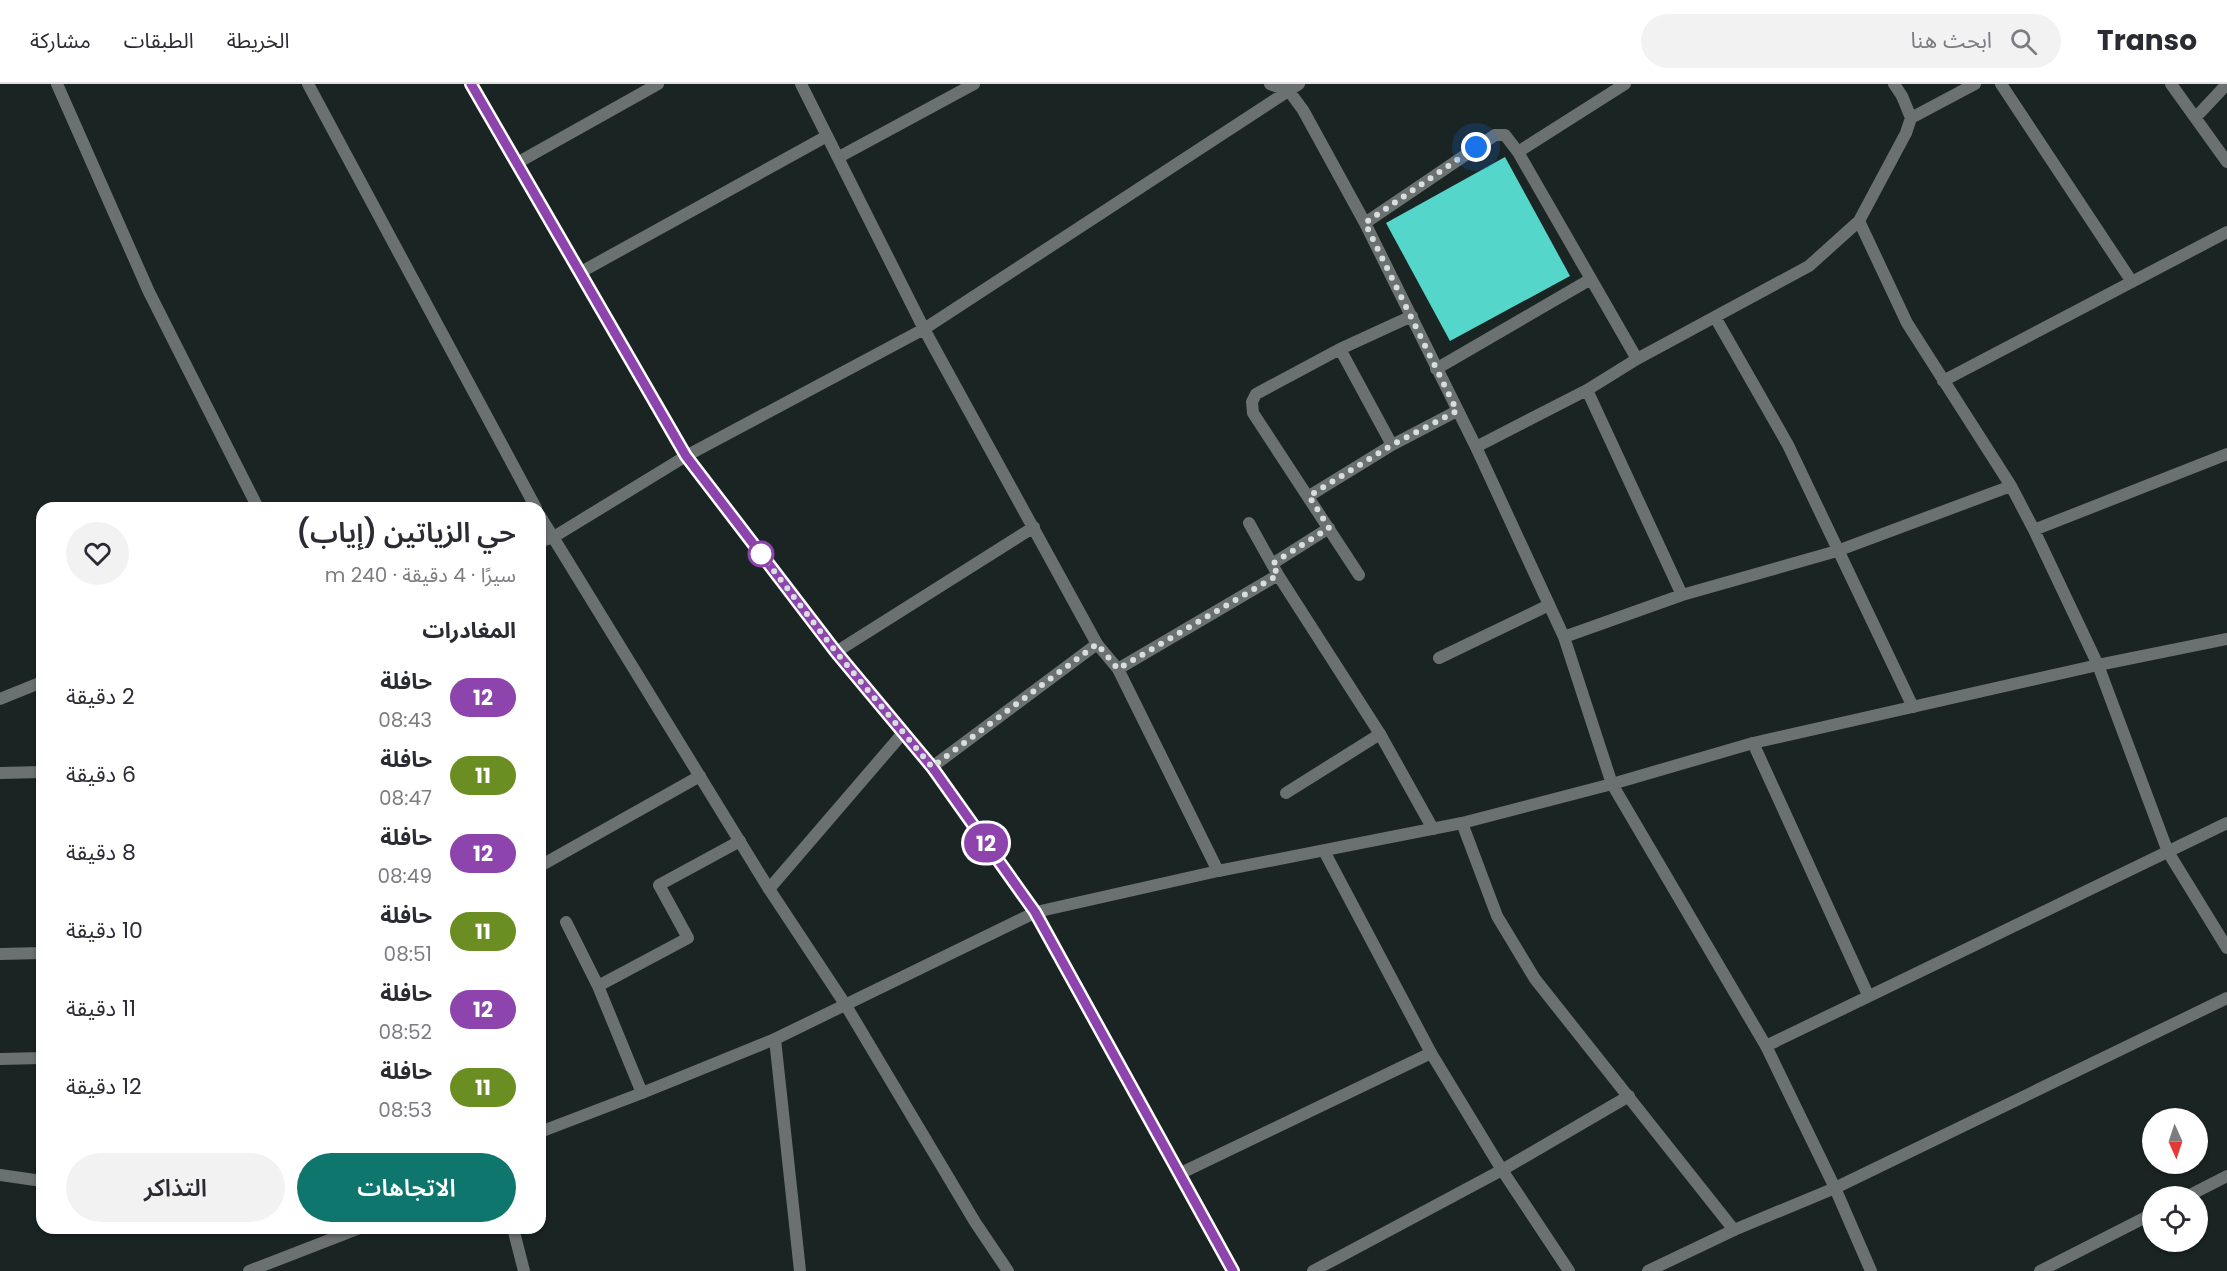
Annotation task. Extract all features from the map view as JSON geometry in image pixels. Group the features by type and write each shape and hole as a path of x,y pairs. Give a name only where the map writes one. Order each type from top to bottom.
{"street":[{"path":"57,84 149,292 255,502"},
{"path":"308,84 533,502"},
{"path":"471,84 686,456 836,652 932,767 1035,912 1233,1271"},
{"path":"517,163 658,84"},
{"path":"801,84 924,329 1097,644 1118,669 1218,871"},
{"path":"839,157 974,84"},
{"path":"1270,84 1294,87"},
{"path":"1518,152 1624,84"},
{"path":"1476,447 1587,390 1637,359 1809,266 1858,222 1906,133 1911,118 1894,84"},
{"path":"1911,118 1975,84"},
{"path":"2001,84 2132,282"},
{"path":"2171,84 2227,162"},
{"path":"2196,117 2227,84"},
{"path":"1294,87 1303,110 1365,223 1412,316 1549,605 1563,637 1612,784 1766,1046 1835,1188 1871,1271"},
{"path":"1008,1271 975,1222 845,1004 546,539 686,456 924,329 1294,87"},
{"path":"1365,223 1495,135 1505,135 1518,152 1637,359"},
{"path":"581,272 827,136"},
{"path":"1858,222 1906,323 2011,486 2034,530 2098,664 2168,852 2227,948"},
{"path":"1943,381 2227,232"},
{"path":"1436,369 1591,279"},
{"path":"1359,575 1253,413 1252,402 1256,394 1412,316"},
{"path":"1715,316 1788,446 1913,707"},
{"path":"1340,350 1392,445"},
{"path":"1587,390 1682,595"},
{"path":"1309,496 1392,445 1457,411"},
{"path":"2034,530 2227,454"},
{"path":"1563,637 1682,595 1837,551 2011,486"},
{"path":"1250,523 1275,569 1380,734 1433,829"},
{"path":"836,652 1034,527"},
{"path":"1118,669 1275,569 1329,528"},
{"path":"1439,658 1549,605"},
{"path":"546,1130 775,1039 1035,912 1218,871 1462,823 1612,784 1753,743 2098,664 2227,639"},
{"path":"932,767 1097,644"},
{"path":"0,699 36,684"},
{"path":"769,889 903,733"},
{"path":"1286,793 1380,734"},
{"path":"1753,743 1868,995"},
{"path":"0,773 36,772"},
{"path":"546,863 700,776"},
{"path":"1462,823 1497,916 1530,970 1734,1230"},
{"path":"1766,1046 2227,823"},
{"path":"598,986 688,938 659,885 740,841"},
{"path":"1324,850 1431,1053 1502,1170 1569,1271"},
{"path":"566,922 598,986 642,1093"},
{"path":"0,954 36,953"},
{"path":"1648,1271 1734,1230 1835,1188 2227,998"},
{"path":"775,1039 800,1271"},
{"path":"1179,1174 1431,1053"},
{"path":"0,1059 36,1058"},
{"path":"1313,1271 1502,1170 1629,1096"},
{"path":"0,1175 36,1180"},
{"path":"2207,1186 2227,1176"},
{"path":"2040,1271 2142,1219"},
{"path":"249,1271 345,1234"},
{"path":"515,1234 524,1271"}],"building":[{"path":"1505,157 1570,276 1450,341 1386,223"}],"bus line":[{"name":"12","path":"471,84 686,456 836,652 932,767 1035,912 1233,1271"}],"route":[{"path":"761,554 836,652 932,767 1097,644 1118,669 1278,575 1272,564 1329,528 1309,496 1392,445 1457,411 1365,223 1476,147"}]}
